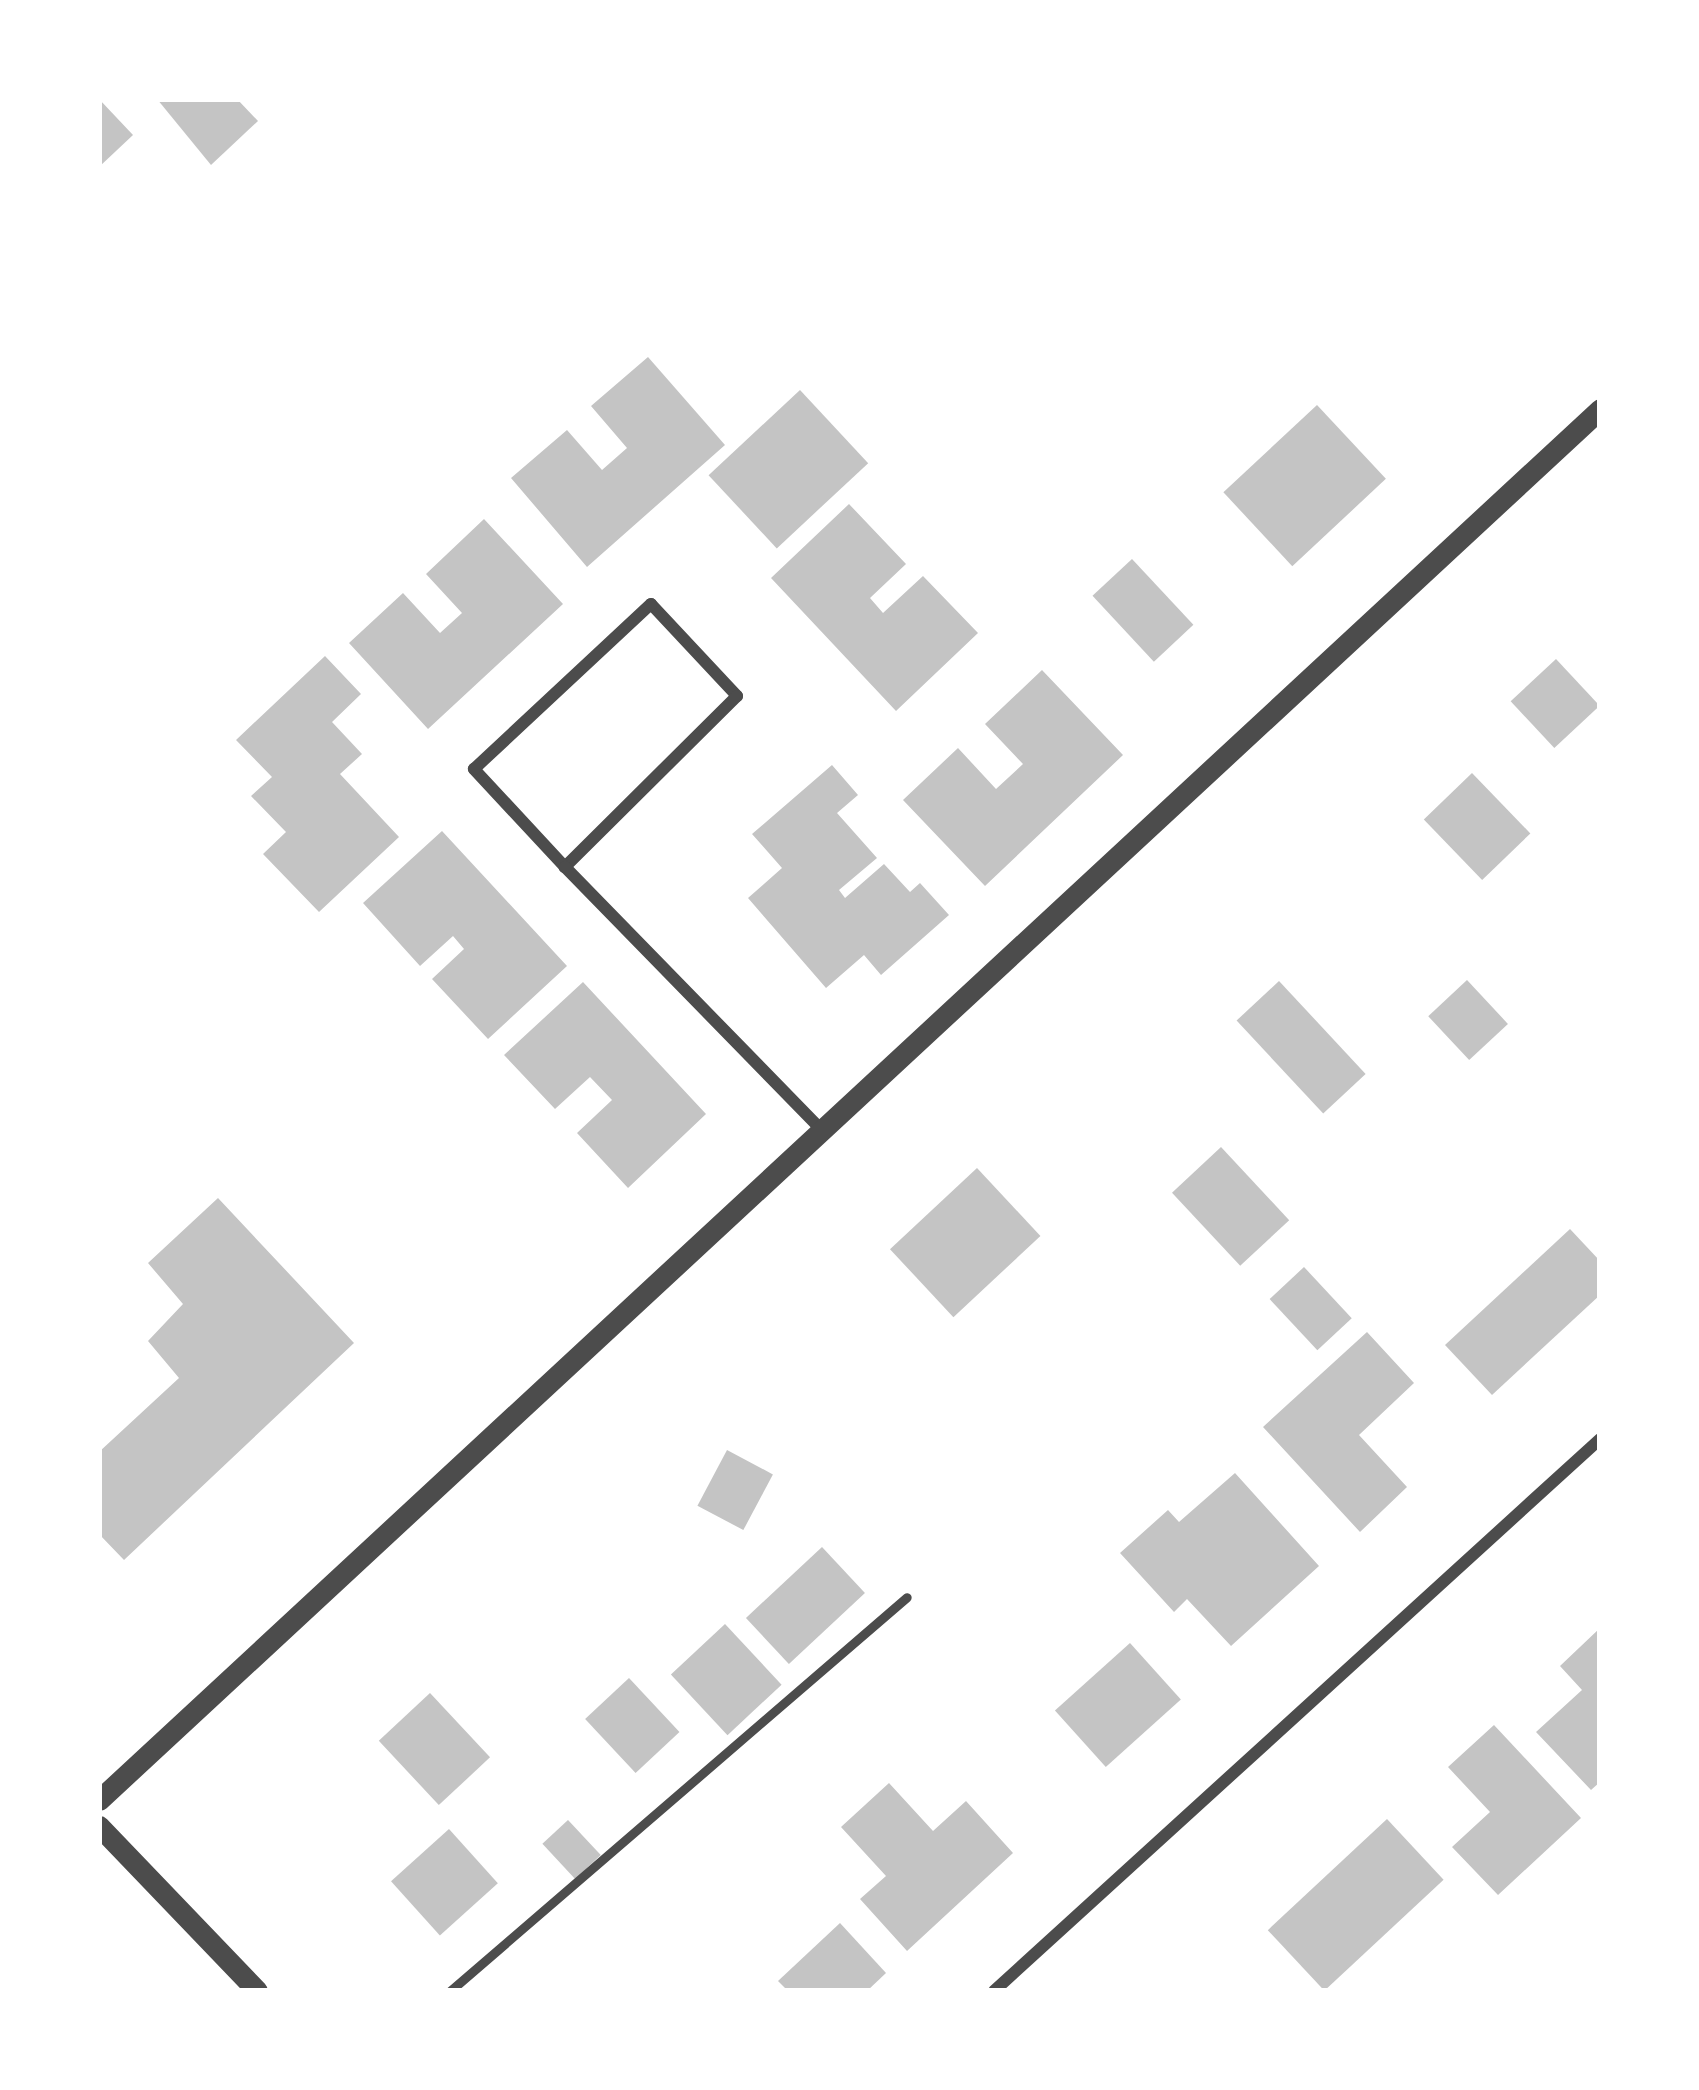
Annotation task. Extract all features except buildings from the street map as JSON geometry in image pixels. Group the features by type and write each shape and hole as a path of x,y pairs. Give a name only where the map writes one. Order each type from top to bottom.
{"street":[{"path":"99,1799 1600,409"},
{"path":"565,867 737,696 651,604 474,769 565,867 822,1130"},
{"path":"994,1991 1600,1438"},
{"path":"99,1826 256,1991"}],"lane":[{"path":"450,1991 907,1597"}]}
